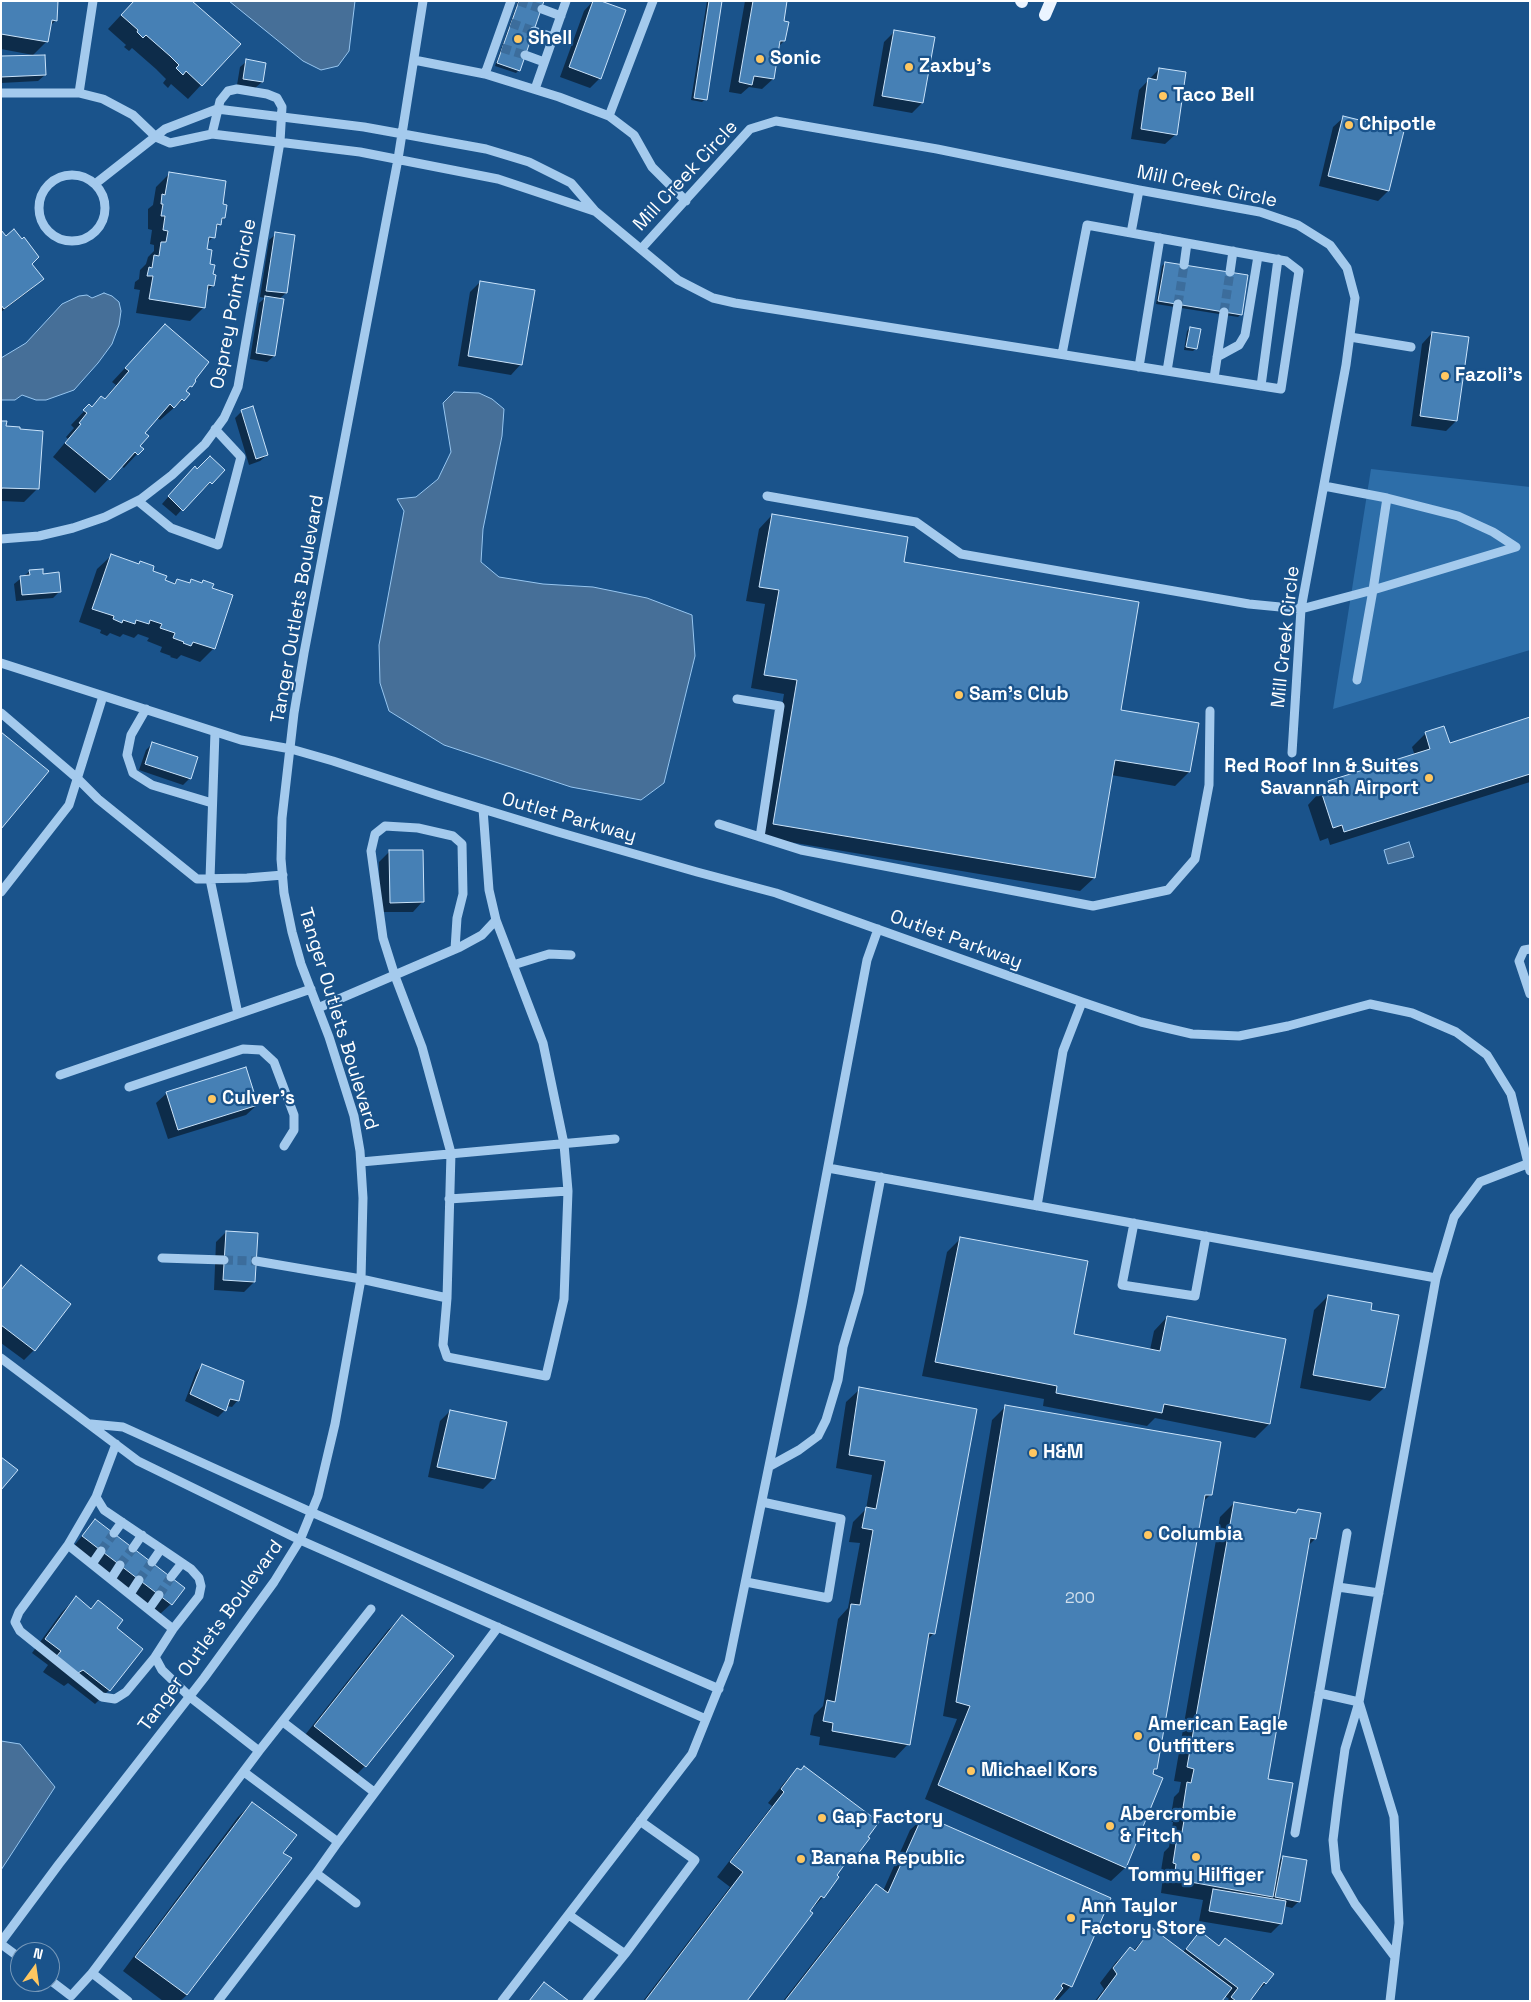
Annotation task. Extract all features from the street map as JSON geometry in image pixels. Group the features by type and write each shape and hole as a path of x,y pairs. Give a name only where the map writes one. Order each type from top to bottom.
{"main road":[{"path":"1045,15 1051,1"}],"street":[{"path":"79,92 93,1"},
{"path":"424,1 414,60 485,74 535,89 610,116 634,135 652,168 686,201"},
{"path":"485,74 508,22 511,1"},
{"path":"535,89 566,1"},
{"path":"610,116 653,1"},
{"path":"542,9 561,16"},
{"path":"534,31 553,37"},
{"path":"525,55 544,62"},
{"name":"Tanger Outlets Boulevard","path":"1,1943 65,1856 190,1697 274,1582 300,1540 318,1496 335,1424 361,1279 363,1216 360,1162 354,1116 329,1037 292,932 284,893 281,859 282,818 294,713 304,653 398,159 414,60"},
{"path":"212,134 220,100 228,92 237,89 267,94 277,98 282,107 283,118"},
{"path":"1,93 79,92 103,99 133,115 156,137 170,143 212,134 360,152 498,179 594,211"},
{"path":"95,184 165,129 218,109 364,127 486,149 529,162 571,183 594,211 678,280 712,298 1139,367 1281,389 1298,271 1286,260 1087,225 1062,354"},
{"name":"Osprey Point Circle","path":"1,539 38,536 73,528 105,517 138,501 172,475 205,444 224,418 238,387 283,118"},
{"name":"Mill Creek Circle","path":"641,249 750,129 776,121 937,148 1139,190 1260,212 1298,225 1330,245 1347,268 1355,298 1350,337 1301,609 1292,753"},
{"path":"65,175 78,175 91,180 95,184 100,190 105,203 104,216 98,229 89,236 78,240 66,240 55,236 46,228 40,216 38,203 43,190 52,180 65,175"},
{"path":"1131,233 1139,190"},
{"path":"1139,367 1160,238"},
{"path":"1184,265 1187,243"},
{"path":"1230,272 1233,251"},
{"path":"1217,357 1238,345 1245,335 1258,256"},
{"path":"1261,386 1278,259"},
{"path":"1167,371 1178,304"},
{"path":"1214,378 1224,312"},
{"path":"1350,337 1411,347"},
{"path":"138,501 171,528 218,546 241,457 215,430"},
{"path":"767,496 916,522 961,554 1249,604 1301,609 1373,590 1516,547 1493,532 1458,516 1387,498 1324,486"},
{"path":"1357,680 1387,498"},
{"name":"Outlet Parkway","path":"1,662 241,740 291,749 696,872 776,893 1141,1022 1192,1034 1239,1036 1288,1026 1370,1004 1412,1013 1456,1032 1487,1055 1511,1094 1528,1168"},
{"path":"1,892 69,805 103,696"},
{"path":"737,698 780,706 760,837"},
{"path":"146,709 131,735 127,755 133,773 152,785 212,803"},
{"path":"719,824 801,850 1093,906 1168,890 1195,858 1209,785 1210,711"},
{"path":"1,713 77,778 98,799 197,879 283,875"},
{"path":"215,732 210,878 238,1014"},
{"path":"455,949 457,918 463,894 462,844 453,836 436,832 418,828 385,826 375,834 371,851 383,938 395,976 422,1047 451,1153 446,1298 442,1345 447,1357 546,1376 564,1299 568,1191 564,1144 543,1043 496,920 489,890 484,809"},
{"path":"318,1008 455,949 482,934 496,920"},
{"path":"502,2001 692,1754 730,1662 770,1466 867,960 878,929"},
{"path":"1530,949 1524,950 1519,961 1530,994"},
{"path":"513,965 549,954 571,955"},
{"path":"60,1075 311,989"},
{"path":"1037,1206 1063,1051 1082,1002"},
{"path":"129,1087 243,1049 262,1050 274,1062 294,1115 294,1130 284,1146"},
{"path":"360,1162 615,1140"},
{"path":"828,1168 1436,1278"},
{"path":"1395,1958 1355,1904 1336,1870 1332,1840 1345,1749 1359,1702 1436,1278 1454,1217 1480,1182 1528,1168"},
{"path":"770,1466 799,1450 818,1436 826,1420 838,1380 843,1347 859,1292 881,1177"},
{"path":"450,1199 568,1191"},
{"path":"1134,1223 1122,1284 1195,1296 1206,1236"},
{"path":"162,1258 224,1260"},
{"path":"256,1261 361,1279 446,1298"},
{"path":"1,1358 138,1461 300,1540 706,1719"},
{"path":"91,1424 123,1427 311,1512 718,1689"},
{"path":"96,1497 104,1510 182,1563 199,1578 201,1586 199,1596 173,1629 155,1657 126,1692 115,1699 102,1697 20,1631 15,1622 18,1612 68,1545 96,1497 116,1444"},
{"path":"746,1582 828,1598 841,1519 762,1502"},
{"path":"114,1534 122,1522"},
{"path":"1295,1833 1347,1532"},
{"path":"133,1548 142,1536"},
{"path":"68,1545 173,1629"},
{"path":"152,1562 161,1549"},
{"path":"92,1564 101,1551"},
{"path":"171,1577 182,1563"},
{"path":"110,1579 120,1565"},
{"path":"130,1594 139,1580"},
{"path":"1338,1587 1379,1594"},
{"path":"149,1609 159,1595"},
{"path":"60,1989 70,1998 92,1973 259,1751 370,1609"},
{"path":"218,2001 316,1873 374,1792 498,1627"},
{"path":"155,1657 162,1670 190,1697 259,1751"},
{"path":"1319,1693 1359,1702"},
{"path":"1359,1702 1394,1817 1399,1924 1390,2001"},
{"path":"282,1722 374,1792"},
{"path":"244,1772 338,1842"},
{"path":"587,2001 625,1954 695,1860 640,1821"},
{"path":"316,1873 356,1903"},
{"path":"569,1915 625,1954"},
{"path":"92,1973 128,2001"}],"shaded area":[{"path":"229,1 355,1 349,51 338,66 321,70 303,61"},
{"path":"104,293 112,296 119,302 121,311 119,325 112,344 74,390 46,400 36,400 22,395 15,400 1,400 1,358 26,343 62,304 79,296 87,295 92,298"},
{"path":"454,392 479,393 492,399 504,409 502,436 483,529 481,562 499,577 543,584 593,587 647,598 692,615 695,656 664,783 641,800 571,787 444,745 389,711 380,683 379,645 404,511 397,499 416,497 438,479 451,452 443,403"},
{"path":"1371,469 1530,487 1530,650 1333,709"},
{"path":"1409,842 1414,857 1388,864 1384,850"},
{"path":"1,1741 20,1744 55,1787 1,1870"}],"building":[{"path":"1,1 58,1 57,21 52,20 48,42 1,34"},
{"path":"134,1 192,1 241,44 202,86 186,71 183,75 176,68 179,65 170,56 146,35 143,38 137,32 138,30 121,15"},
{"name":"Shell","path":"519,1 544,1 520,71 497,63"},
{"path":"593,1 601,1 626,10 601,79 569,67"},
{"path":"709,1 722,1 707,100 694,98"},
{"name":"Sonic","path":"753,1 787,1 784,21 789,22 785,41 780,41 774,79 754,76 752,85 739,82"},
{"name":"Zaxby's","path":"894,30 935,37 923,103 882,96"},
{"path":"45,55 46,75 1,77 1,56"},
{"path":"246,59 266,63 263,82 243,79"},
{"path":"1159,68 1186,72 1177,135 1141,129 1148,78 1157,80"},
{"path":"1343,116 1404,131 1389,191 1328,176"},
{"path":"169,172 226,181 223,204 227,205 225,218 222,218 221,225 217,224 215,238 209,237 207,249 212,250 210,264 215,265 213,274 216,275 214,286 208,285 205,308 149,299 153,276 147,276 149,267 152,268 154,255 159,256 161,242 166,242 168,231 163,230 165,216 161,216 163,204 161,204 162,194 165,195"},
{"path":"14,229 22,239 24,237 39,257 32,264 44,279 4,309 1,305 1,230 6,236"},
{"path":"275,232 295,235 287,293 266,291"},
{"path":"1165,262 1248,275 1242,315 1158,301"},
{"path":"480,281 535,290 522,365 468,356"},
{"path":"265,296 284,299 275,356 256,353"},
{"path":"165,324 209,362 192,387 190,386 186,391 190,394 184,401 182,399 174,408 170,404 145,433 149,436 140,446 144,449 138,455 135,452 110,480 65,443 81,424 79,423 87,413 83,410 89,404 92,407 101,396 105,399 129,371 125,368"},
{"path":"1190,327 1201,329 1197,349 1186,347"},
{"name":"Fazoli's","path":"1432,332 1469,337 1457,421 1420,416"},
{"path":"253,406 268,455 256,459 241,410"},
{"path":"1,421 7,421 6,426 43,431 39,489 2,488 1,491"},
{"path":"210,456 225,470 212,484 210,482 183,511 168,496 195,466 197,469"},
{"name":"Sam's Club","path":"772,514 908,537 904,562 1139,602 1121,710 1199,723 1190,772 1115,760 1095,878 773,824 797,680 764,675 779,590 759,587"},
{"path":"111,554 139,564 140,561 154,566 153,571 167,576 165,580 175,584 177,579 190,583 191,579 202,583 203,580 214,584 212,588 233,595 215,649 193,642 191,646 183,643 173,638 175,633 160,628 162,624 150,620 149,624 136,620 135,624 123,620 122,623 113,619 114,616 92,609"},
{"path":"43,569 43,574 59,572 61,592 22,595 20,576 30,575 29,570"},
{"name":"Red Roof Inn & Suites Savannah Airport","path":"1530,717 1530,774 1344,832 1342,825 1333,828 1321,791 1330,788 1328,781 1430,749 1425,732 1444,726 1450,743"},
{"path":"1,732 49,771 1,829"},
{"path":"152,742 198,757 191,779 145,764"},
{"path":"389,850 423,850 424,902 390,903"},
{"name":"Culver's","path":"246,1067 258,1105 178,1130 166,1092"},
{"path":"226,1231 258,1233 255,1282 223,1280"},
{"path":"960,1237 1088,1261 1074,1334 1160,1351 1167,1316 1286,1339 1270,1424 1164,1404 1162,1413 1056,1393 1057,1386 935,1362"},
{"path":"21,1265 71,1304 35,1351 1,1325 1,1290"},
{"path":"1328,1295 1372,1303 1371,1310 1399,1315 1385,1388 1313,1375"},
{"path":"202,1364 244,1381 239,1401 230,1399 226,1411 190,1394"},
{"path":"859,1387 977,1409 935,1634 929,1633 910,1745 832,1731 833,1723 823,1721 827,1700 835,1702 851,1604 860,1605 873,1530 862,1528 866,1507 876,1509 885,1461 849,1455"},
{"path":"1005,1405 1221,1442 1212,1495 1205,1495 1157,1769 1154,1769 1153,1774 1163,1778 1126,1868 938,1785 970,1706 956,1702"},
{"path":"450,1410 507,1422 495,1479 437,1467"},
{"path":"1,1457 18,1470 1,1490"},
{"path":"1234,1502 1296,1513 1298,1509 1321,1513 1316,1539 1310,1538 1268,1779 1293,1783 1273,1897 1174,1879 1176,1864 1173,1863 1177,1837 1181,1838 1186,1809 1183,1808 1187,1782 1191,1783 1194,1769 1187,1767"},
{"path":"95,1519 185,1588 172,1605 82,1536"},
{"path":"76,1596 91,1609 98,1600 123,1620 117,1628 143,1649 110,1691 83,1670 78,1673 56,1657 61,1651 45,1639"},
{"path":"402,1615 454,1656 366,1767 314,1726"},
{"path":"804,1766 879,1822 868,1837 870,1838 854,1859 850,1857 824,1898 821,1896 810,1911 813,1913 747,2001 645,2001 743,1872 730,1862 784,1792 781,1789 797,1768 801,1770"},
{"path":"252,1802 297,1835 283,1853 292,1858 187,1995 135,1957"},
{"path":"923,1815 1111,1898 1072,1987 1063,1983 1061,1986 1063,1988 1053,2001 785,2001 876,1884 888,1893"},
{"path":"1283,1856 1307,1860 1300,1902 1275,1897"},
{"path":"1213,1889 1286,1901 1282,1924 1209,1911"},
{"path":"1152,1928 1232,1988 1222,2001 1097,2001 1117,1974 1113,1968 1130,1947 1135,1951"},
{"path":"1200,1931 1219,1946 1225,1938 1274,1974 1266,1984 1264,1982 1250,2001 1236,2001 1231,1997 1238,1988 1186,1949"},
{"path":"544,1982 569,2001 529,2001"}],"tunnel":[{"path":"519,1 542,9"},
{"path":"511,23 534,31"},
{"path":"502,48 525,55"},
{"path":"1178,304 1184,265"},
{"path":"1224,312 1230,272"},
{"path":"224,1260 256,1261"},
{"path":"101,1551 114,1533"},
{"path":"120,1565 133,1548"},
{"path":"139,1580 152,1562"},
{"path":"159,1595 171,1577"}],"place":[{"name":"Shell","path":"518,39"},
{"name":"Sonic","path":"760,59"},
{"name":"Zaxby's","path":"909,67"},
{"name":"Taco Bell","path":"1163,96"},
{"name":"Chipotle","path":"1349,125"},
{"name":"Fazoli's","path":"1445,376"},
{"name":"Sam's Club","path":"959,695"},
{"name":"Red Roof Inn & Suites Savannah Airport","path":"1429,778"},
{"name":"Culver's","path":"212,1099"},
{"name":"H&M","path":"1033,1453"},
{"name":"Columbia","path":"1148,1535"},
{"name":"American Eagle Outfitters","path":"1138,1736"},
{"name":"Michael Kors","path":"971,1771"},
{"name":"Gap Factory","path":"822,1818"},
{"name":"Abercrombie & Fitch","path":"1110,1826"},
{"name":"Tommy Hilfiger","path":"1196,1857"},
{"name":"Banana Republic","path":"801,1859"},
{"name":"Ann Taylor Factory Store","path":"1071,1918"}]}
